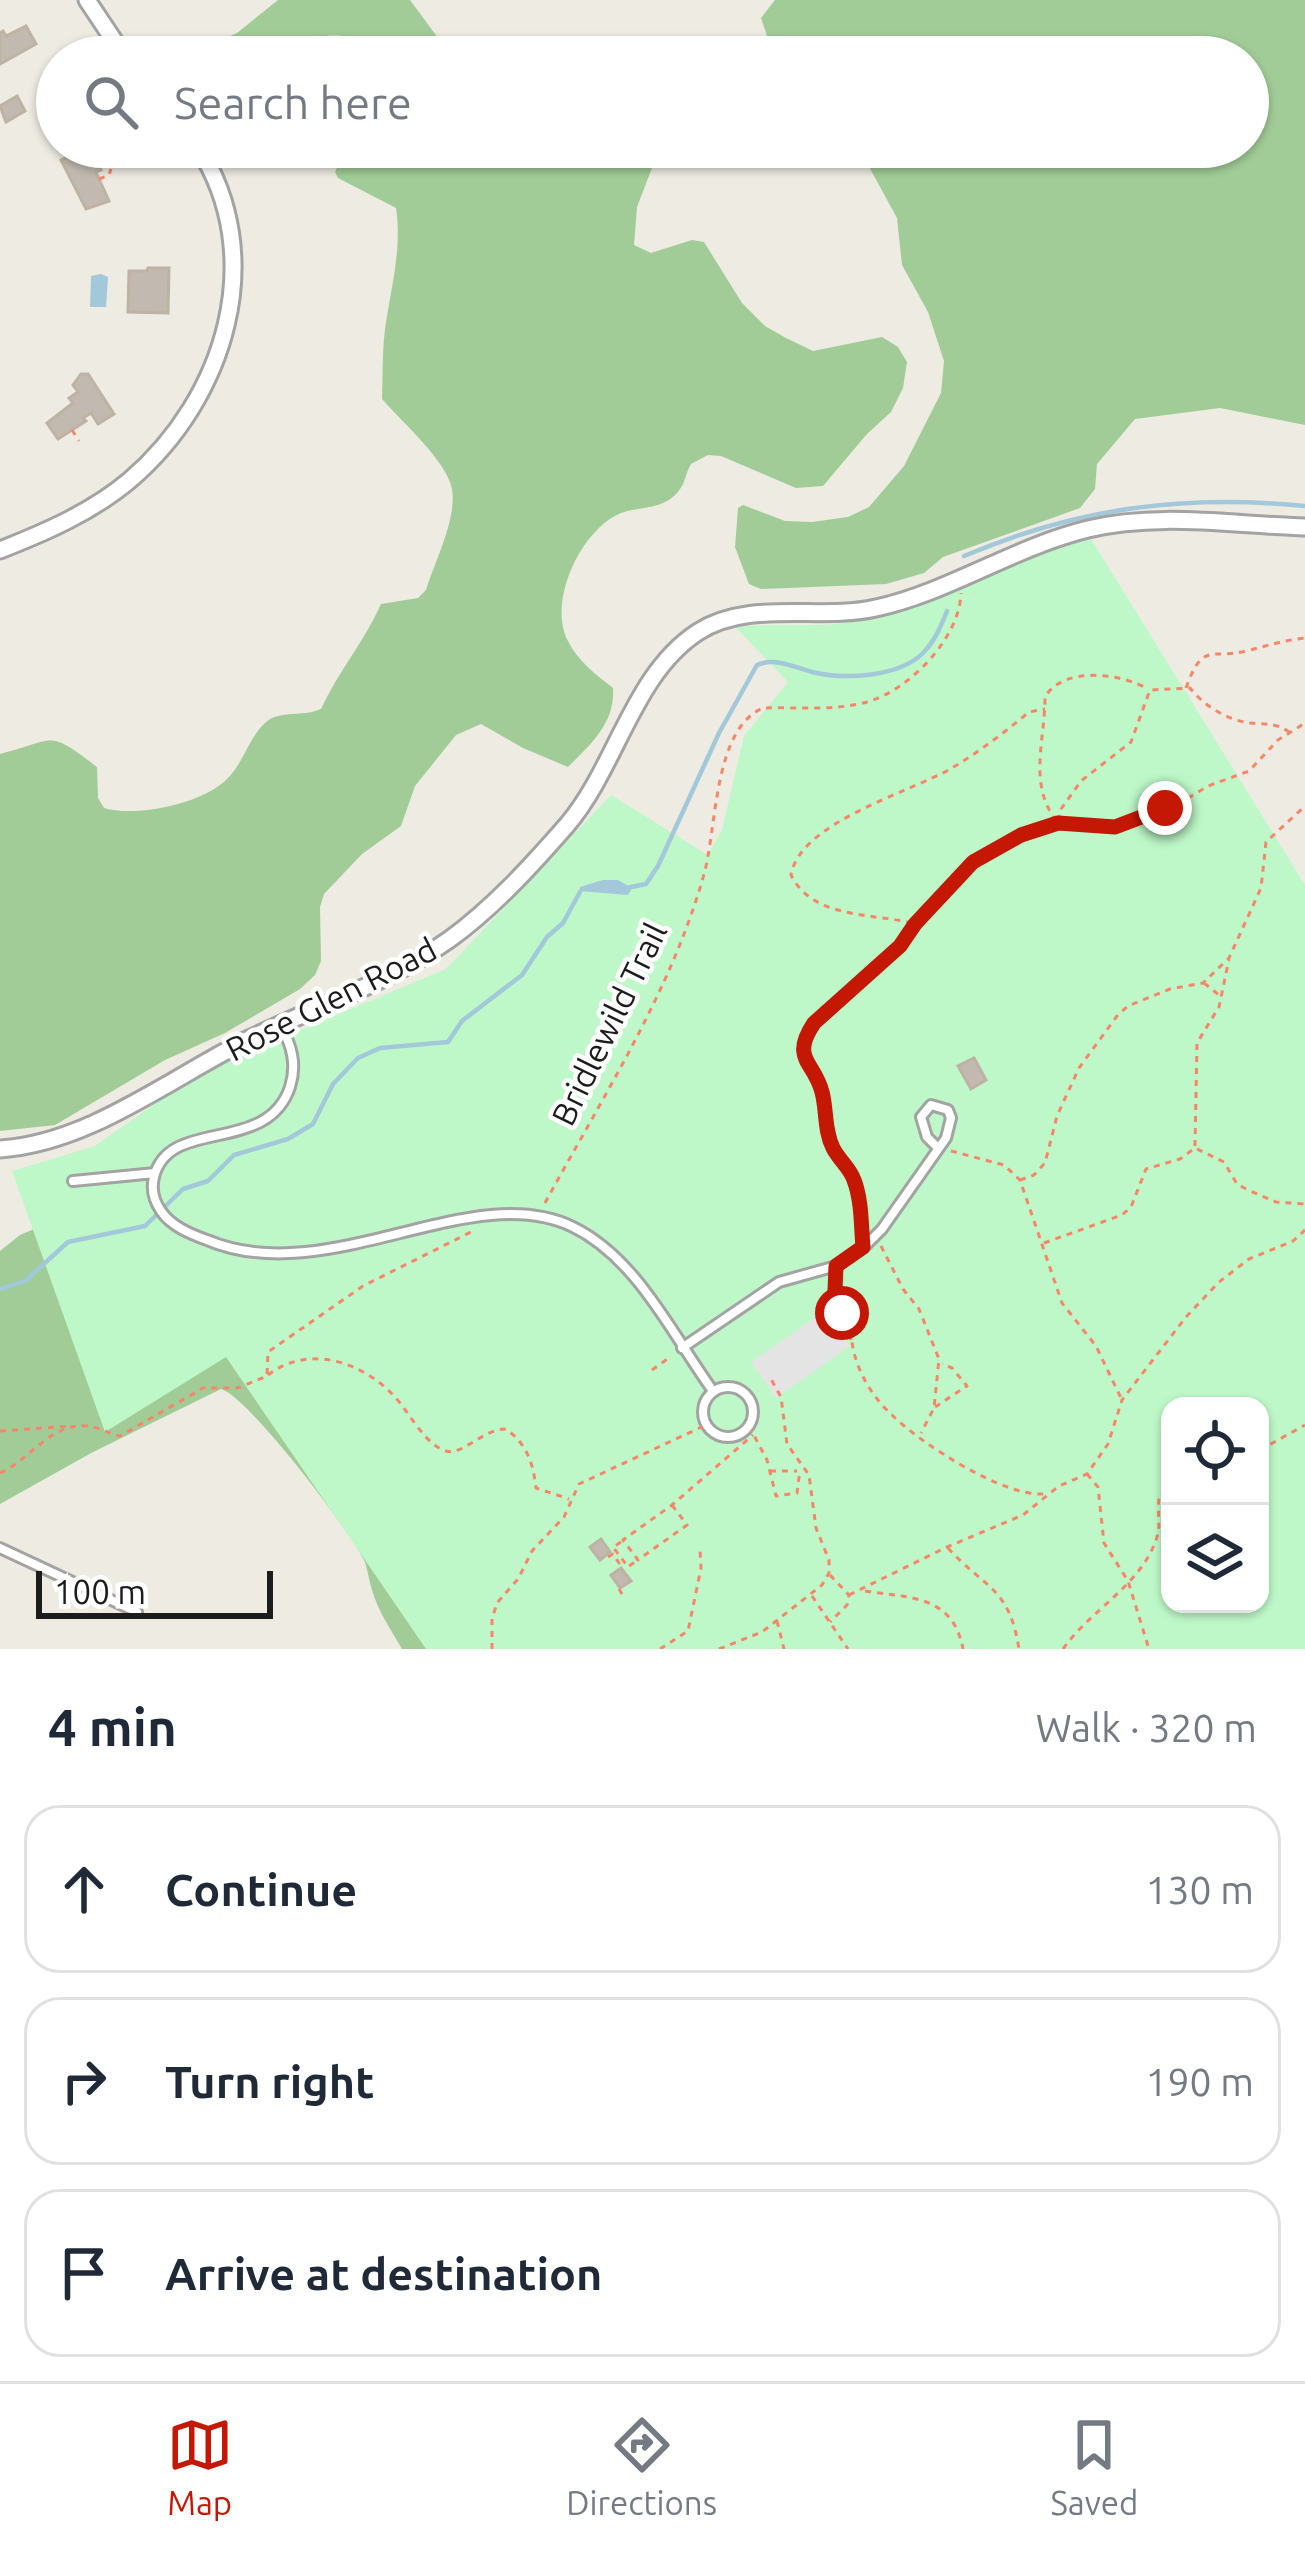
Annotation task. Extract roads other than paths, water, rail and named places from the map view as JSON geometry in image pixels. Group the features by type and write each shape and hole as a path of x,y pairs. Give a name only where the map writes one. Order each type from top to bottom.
{"street":[{"path":"87,0 111,36"},
{"path":"0,550 86,510 130,480 156,455 206,384 227,326 234,257 223,197 208,168"},
{"name":"Rose Glen Road","path":"0,1149 23,1148 73,1131 280,1025 400,970 452,938 487,908 582,806 610,763 654,675 698,632 735,618 873,609 1058,538 1116,523 1305,527"}],"lane":[{"path":"280,1025 291,1043 293,1067 281,1106 252,1128 176,1148 166,1155 155,1174 156,1202 166,1218 227,1248 282,1255 484,1218 539,1216 573,1226 620,1260 713,1391"},
{"path":"682,1348 778,1282 836,1266 878,1233 946,1138 951,1118 940,1105 931,1105 921,1117 922,1127 938,1148"},
{"path":"73,1181 155,1174"},
{"path":"730,1387 746,1394 754,1409 751,1430 728,1437 712,1432 706,1425 704,1403 713,1391 730,1387"},
{"path":"0,1548 137,1612"}],"water":[{"path":"91,276 108,277 106,307 90,307"},
{"path":"603,880 618,880 632,888 628,895 579,891"}],"waterway":[{"path":"964,556 1048,526 1131,509 1216,502 1305,506"},
{"path":"626,888 646,884 658,866 719,733 757,665 778,662 840,676 886,672 923,653 947,611"},
{"path":"0,1289 25,1281 68,1242 145,1226 183,1189 208,1181 234,1155 288,1139 313,1124 333,1084 358,1058 380,1048 448,1042 462,1021 522,975 547,937 563,923 580,892"}]}
